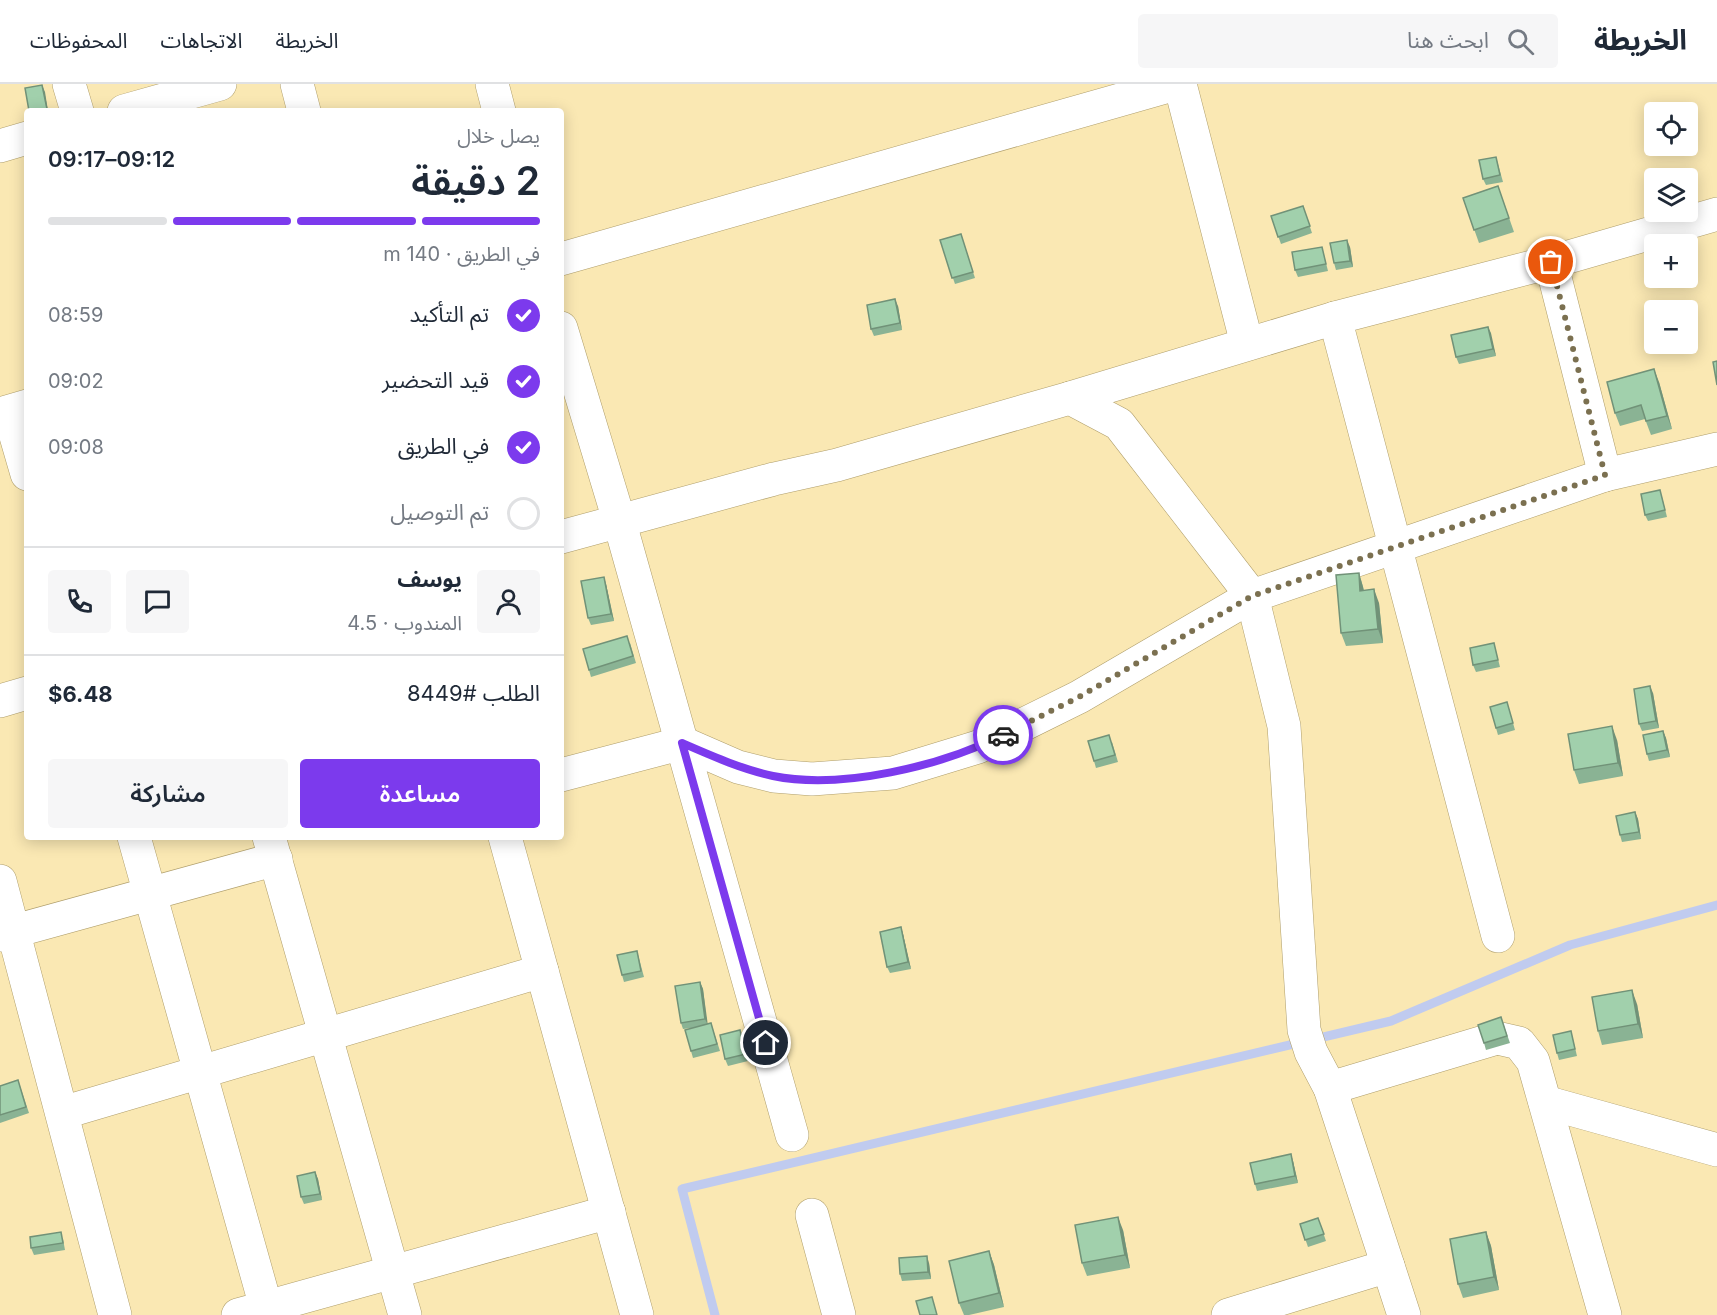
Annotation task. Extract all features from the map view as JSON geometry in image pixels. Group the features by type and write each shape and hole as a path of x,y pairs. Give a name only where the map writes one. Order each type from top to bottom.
{"street":[{"path":"69,84 76,108"},
{"path":"135,108 220,84"},
{"path":"297,84 303,108"},
{"path":"492,84 498,108"},
{"path":"564,258 1178,84 1247,344"},
{"path":"0,146 24,139"},
{"path":"564,536 837,465 1335,318 1551,262 1717,214"},
{"path":"1551,262 1605,475"},
{"path":"1335,318 1498,936"},
{"path":"564,338 619,520 792,1135"},
{"path":"1070,398 1119,424 1252,596 1284,726 1304,1030 1311,1052 1330,1088 1404,1315"},
{"path":"12,411 24,461"},
{"path":"564,774 682,743 738,767 774,776 812,779 893,773 978,747 1079,697 1252,596 1605,475 1717,449"},
{"path":"0,700 24,694"},
{"path":"135,840 200,1072 252,1311 609,1212"},
{"path":"506,840 637,1315"},
{"path":"7,933 150,894 272,848 405,1315"},
{"path":"0,881 7,933 62,1113 115,1315"},
{"path":"62,1113 542,971"},
{"path":"1330,1088 1497,1038 1519,1042 1533,1062 1605,1315"},
{"path":"1545,1102 1717,1150"},
{"path":"812,1215 840,1315"},
{"path":"1228,1315 1388,1266"}],"building":[{"path":"42,85 47,108 28,108 25,88"},
{"path":"1496,157 1500,175 1483,179 1479,160"},
{"path":"1498,186 1509,218 1474,230 1463,198"},
{"path":"1303,206 1310,226 1278,237 1271,216"},
{"path":"961,234 973,272 952,278 940,240"},
{"path":"1347,240 1350,261 1334,263 1330,243"},
{"path":"1322,247 1326,264 1295,270 1292,252"},
{"path":"895,299 900,323 871,329 867,305"},
{"path":"1488,327 1493,349 1456,357 1451,335"},
{"path":"1717,361 1717,385 1713,362"},
{"path":"1654,369 1667,416 1646,421 1641,405 1615,413 1607,382"},
{"path":"1660,490 1665,510 1645,515 1641,494"},
{"path":"1359,573 1360,591 1374,589 1378,629 1341,633 1336,575"},
{"path":"604,577 611,614 588,618 581,581"},
{"path":"627,636 633,656 589,670 583,649"},
{"path":"1494,643 1498,660 1473,665 1470,648"},
{"path":"1650,686 1656,721 1639,724 1634,689"},
{"path":"1507,702 1513,723 1496,728 1490,707"},
{"path":"1612,726 1618,763 1574,770 1568,734"},
{"path":"1663,731 1667,750 1647,754 1643,735"},
{"path":"1109,735 1115,755 1094,761 1088,741"},
{"path":"1635,812 1639,832 1620,835 1616,816"},
{"path":"901,927 908,962 887,967 880,932"},
{"path":"637,951 641,971 622,975 617,955"},
{"path":"700,982 705,1019 681,1023 675,986"},
{"path":"1632,990 1638,1024 1598,1031 1592,997"},
{"path":"1501,1017 1507,1036 1484,1043 1478,1025"},
{"path":"711,1023 717,1044 691,1051 685,1030"},
{"path":"740,1030 746,1054 725,1059 720,1035"},
{"path":"1571,1031 1575,1049 1557,1053 1553,1035"},
{"path":"18,1080 26,1107 0,1115 0,1086"},
{"path":"1291,1154 1295,1176 1255,1184 1250,1163"},
{"path":"315,1172 320,1194 301,1197 297,1176"},
{"path":"1118,1217 1125,1255 1082,1263 1075,1225"},
{"path":"1318,1218 1324,1234 1305,1240 1300,1224"},
{"path":"61,1232 63,1243 31,1248 30,1237"},
{"path":"1486,1232 1494,1277 1458,1284 1450,1239"},
{"path":"989,1251 999,1293 959,1303 949,1261"},
{"path":"927,1256 928,1272 900,1274 899,1258"},
{"path":"932,1297 937,1315 920,1315 916,1301"}],"waterway":[{"path":"715,1315 682,1189 1391,1021 1570,945 1717,905"}],"way so far":[{"path":"1003,735 1079,697 1252,596 1605,475 1551,262"}],"route":[{"path":"766,1043 682,743 738,767 774,776 812,779 893,773 978,747 1003,735"}]}
